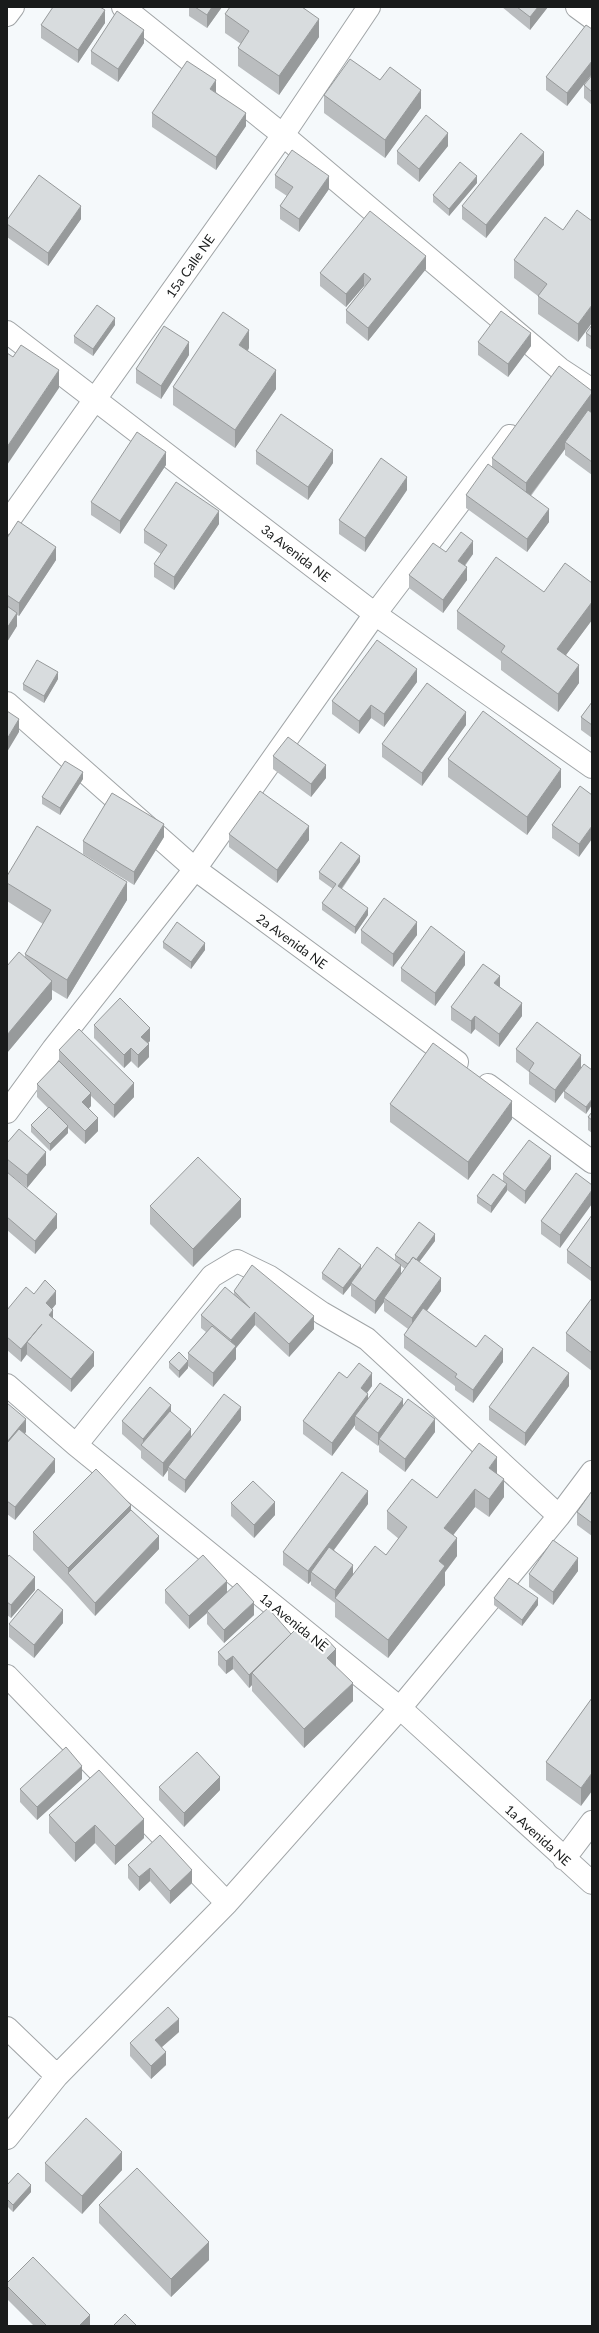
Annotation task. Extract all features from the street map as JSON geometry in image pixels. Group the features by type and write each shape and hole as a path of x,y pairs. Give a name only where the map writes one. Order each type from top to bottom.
{"street":[{"path":"7,15 13,7"},
{"path":"123,7 283,135 560,369 592,390"},
{"name":"15a Calle NE","path":"7,523 283,135 368,7"},
{"path":"577,7 592,18"},
{"name":"3a Avenida NE","path":"7,332 376,614 592,767"},
{"path":"546,388 560,369"},
{"path":"7,1112 53,1049 195,869 376,614 522,419"},
{"name":"2a Avenida NE","path":"7,703 195,869 592,1162"},
{"path":"76,1445 212,1276 237,1261 270,1277 322,1313 367,1340 559,1516"},
{"name":"1a Avenida NE","path":"7,1385 76,1445 400,1708 592,1883"},
{"path":"7,2138 56,2076 227,1903 400,1708 559,1516 592,1472"},
{"path":"7,1676 227,1903"},
{"path":"564,1859 592,1822"},
{"path":"7,2028 56,2076"}],"building":[{"path":"53,7 100,7 105,10 78,50 41,25"},
{"path":"195,7 212,7 207,15"},
{"path":"230,7 302,7 319,19 279,76 238,48 249,31 225,14"},
{"path":"517,7 538,7 530,17"},
{"path":"117,11 144,30 118,69 91,51"},
{"path":"586,25 592,29 592,61 567,93 546,77"},
{"path":"350,59 380,80 390,67 421,90 385,140 324,95"},
{"path":"187,61 216,80 210,89 246,113 216,157 152,113"},
{"path":"592,75 592,92 584,85"},
{"path":"426,115 448,133 419,169 397,151"},
{"path":"521,133 544,152 486,225 462,206"},
{"path":"292,150 329,176 299,219 280,206 293,187 275,175"},
{"path":"460,162 477,176 449,209 433,195"},
{"path":"39,175 81,206 48,253 7,224 7,220"},
{"path":"577,210 592,221 592,305 578,324 538,296 547,284 514,260 545,217 563,230"},
{"path":"370,211 426,256 368,328 346,310 371,279 364,273 346,294 320,273"},
{"path":"97,305 115,318 93,349 74,336"},
{"path":"501,311 531,333 508,364 478,342"},
{"path":"223,312 249,330 239,345 276,370 235,430 173,387"},
{"path":"592,325 592,337 586,333"},
{"path":"164,326 189,342 161,386 136,369"},
{"path":"21,345 59,370 7,447 7,353 13,357"},
{"path":"559,366 592,391 592,393 526,483 492,458"},
{"path":"588,410 592,413 592,462 565,442"},
{"path":"281,414 333,450 308,487 256,451"},
{"path":"137,432 166,452 120,521 91,502"},
{"path":"381,458 407,477 365,538 339,520"},
{"path":"488,464 549,509 527,539 466,495"},
{"path":"176,482 219,511 174,577 154,564 167,545 144,530"},
{"path":"18,521 56,547 19,603 7,595 7,538"},
{"path":"461,532 473,541 458,561 467,567 443,600 409,575 433,543 446,552"},
{"path":"496,557 544,592 565,563 592,583 592,602 557,649 579,665 558,694 501,652 505,646 457,611"},
{"path":"7,606 17,613 7,628"},
{"path":"377,640 417,669 384,714 371,705 359,721 332,701"},
{"path":"37,660 58,672 44,696 23,684"},
{"path":"427,683 466,712 422,773 382,744"},
{"path":"592,702 592,725 581,717"},
{"path":"7,711 19,719 7,739"},
{"path":"483,711 561,769 527,817 448,759"},
{"path":"288,737 326,765 311,784 273,756"},
{"path":"65,761 83,772 60,808 42,797"},
{"path":"580,786 592,795 592,826 579,844 552,825"},
{"path":"260,791 309,826 277,870 229,834"},
{"path":"112,793 164,824 134,872 83,841"},
{"path":"37,826 127,882 67,980 25,954 51,910 7,883 7,876"},
{"path":"341,842 360,856 338,886 368,908 355,927 322,903 336,884 319,872"},
{"path":"384,898 417,922 393,954 361,930"},
{"path":"177,922 205,943 191,962 163,942"},
{"path":"431,926 465,952 435,993 401,968"},
{"path":"19,952 52,981 7,1035 7,966"},
{"path":"483,964 500,976 494,983 522,1003 499,1034 475,1016 471,1021 451,1007"},
{"path":"120,998 150,1028 141,1037 149,1044 138,1055 131,1048 124,1055 94,1025"},
{"path":"537,1022 581,1055 555,1090 529,1071 534,1063 516,1049"},
{"path":"79,1029 134,1083 114,1105 59,1050"},
{"path":"433,1043 512,1101 468,1162 390,1104"},
{"path":"59,1061 91,1093 82,1102 98,1118 85,1131 37,1084"},
{"path":"584,1064 592,1070 592,1099 586,1107 564,1091"},
{"path":"49,1107 68,1126 50,1144 31,1125"},
{"path":"592,1112 592,1120 588,1117"},
{"path":"19,1129 46,1152 27,1175 7,1159 7,1143"},
{"path":"529,1140 551,1156 525,1191 503,1174"},
{"path":"198,1157 241,1199 193,1249 150,1206"},
{"path":"7,1172 57,1214 35,1241 7,1217"},
{"path":"576,1173 592,1185 592,1190 560,1235 541,1221"},
{"path":"493,1174 507,1184 491,1206 477,1196"},
{"path":"592,1215 592,1267 591,1268 567,1250"},
{"path":"419,1222 435,1234 416,1260 413,1257 408,1264 395,1255"},
{"path":"377,1247 401,1265 375,1301 351,1283"},
{"path":"339,1248 361,1265 343,1288 322,1273"},
{"path":"413,1257 441,1278 412,1318 384,1298"},
{"path":"252,1265 314,1316 289,1344 255,1312 231,1340 201,1315 225,1287 250,1308 234,1291"},
{"path":"45,1280 56,1291 46,1303 53,1310 49,1315 94,1352 71,1379 27,1342 42,1324 21,1349 7,1337 7,1310 26,1287 34,1294"},
{"path":"592,1298 592,1353 566,1333"},
{"path":"423,1308 476,1347 485,1335 503,1349 473,1390 455,1377 457,1374 404,1335"},
{"path":"212,1326 236,1346 213,1373 188,1353"},
{"path":"533,1347 569,1373 525,1433 489,1407"},
{"path":"179,1352 188,1361 179,1371 169,1362"},
{"path":"359,1363 372,1373 361,1388 368,1394 332,1443 303,1421 339,1372 347,1378"},
{"path":"380,1383 403,1399 378,1433 355,1416"},
{"path":"150,1387 171,1405 143,1439 122,1421"},
{"path":"224,1394 241,1407 185,1480 168,1467"},
{"path":"408,1399 435,1419 405,1459 379,1439"},
{"path":"7,1403 26,1419 7,1442"},
{"path":"170,1411 191,1429 163,1463 141,1445"},
{"path":"19,1429 55,1459 15,1507 7,1501 7,1443"},
{"path":"479,1443 497,1457 489,1468 504,1479 489,1499 475,1489 444,1528 457,1538 439,1561 445,1566 388,1640 335,1598 375,1546 386,1555 407,1527 387,1511 412,1479 437,1498"},
{"path":"96,1469 131,1505 68,1568 33,1532"},
{"path":"342,1472 368,1491 308,1571 283,1552"},
{"path":"253,1481 275,1502 254,1525 231,1503"},
{"path":"592,1491 592,1523 577,1512"},
{"path":"131,1510 159,1536 95,1603 68,1573"},
{"path":"553,1540 578,1558 553,1592 529,1574"},
{"path":"329,1547 353,1565 335,1590 311,1572"},
{"path":"9,1555 35,1577 11,1605 7,1602 7,1558"},
{"path":"203,1555 227,1581 189,1616 165,1590"},
{"path":"509,1578 538,1598 522,1620 494,1598"},
{"path":"237,1583 254,1602 224,1630 207,1611"},
{"path":"38,1589 63,1610 34,1645 9,1624"},
{"path":"268,1608 291,1634 249,1675 233,1656 226,1661 218,1652"},
{"path":"298,1627 317,1647 326,1638 336,1649 327,1658 353,1683 304,1729 252,1673"},
{"path":"592,1698 592,1773 581,1788 546,1762"},
{"path":"66,1747 82,1766 37,1807 20,1789"},
{"path":"197,1752 220,1777 184,1813 159,1787"},
{"path":"99,1770 144,1819 115,1846 95,1825 75,1843 49,1815"},
{"path":"160,1835 192,1870 170,1891 150,1868 139,1877 128,1865"},
{"path":"168,2007 179,2019 155,2040 166,2052 151,2066 130,2043"},
{"path":"86,2118 122,2152 82,2196 45,2163"},
{"path":"137,2168 209,2242 171,2279 99,2205"},
{"path":"18,2173 31,2185 13,2205 7,2199 7,2185"},
{"path":"33,2257 90,2315 79,2326 47,2326 7,2286 7,2283"},
{"path":"125,2314 136,2325 113,2326"}]}
